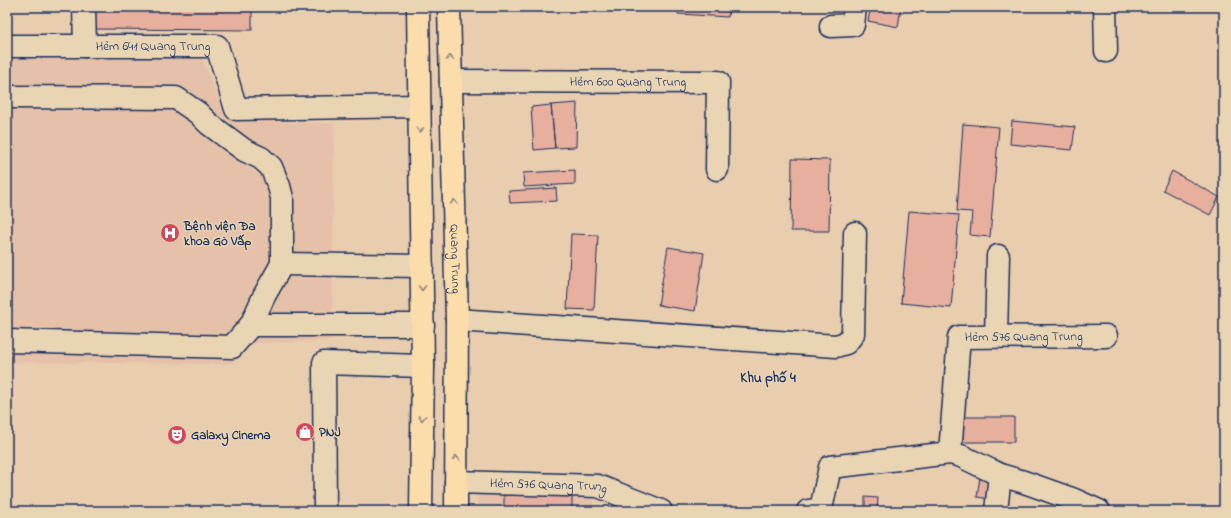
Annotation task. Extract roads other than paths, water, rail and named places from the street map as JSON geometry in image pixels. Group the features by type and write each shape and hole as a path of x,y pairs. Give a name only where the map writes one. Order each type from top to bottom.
{"main road":[{"path":"418,7 423,322 421,511"},
{"name":"Quang Trung","path":"449,7 457,320 456,511"},
{"path":"423,322 457,320"}],"street":[{"path":"84,7 85,46"},
{"path":"831,26 852,25 855,7"},
{"path":"1105,7 1106,51"},
{"name":"Hẻm 641 Quang Trung","path":"7,46 217,46 236,109 419,106"},
{"name":"Hẻm 600 Quang Trung","path":"451,80 718,82 717,169"},
{"path":"7,96 176,98 198,113 209,124 244,150 261,158 271,168 279,186 282,198 282,264 264,296 250,326 232,347 7,341"},
{"path":"457,320 836,346 846,342 853,334 855,233"},
{"path":"996,336 998,256"},
{"path":"282,264 422,266"},
{"path":"250,326 423,322"},
{"name":"Hẻm 576 Quang Trung","path":"950,453 959,337 1106,336"},
{"path":"325,511 324,363 423,366"},
{"path":"817,510 830,467 950,453 961,456 1000,475 1072,499 1099,511"},
{"path":"996,511 1000,475"},
{"name":"Hẻm 576 Quang Trung","path":"456,482 598,486 661,511"}],"place":[{"name":"Bệnh viện Đa khoa Gò Vấp","path":"170,233"},
{"name":"PNJ","path":"305,432"},
{"name":"Galaxy Cinema","path":"177,435"}],"district":[{"name":"Khu phố 4","path":"768,378"}]}
